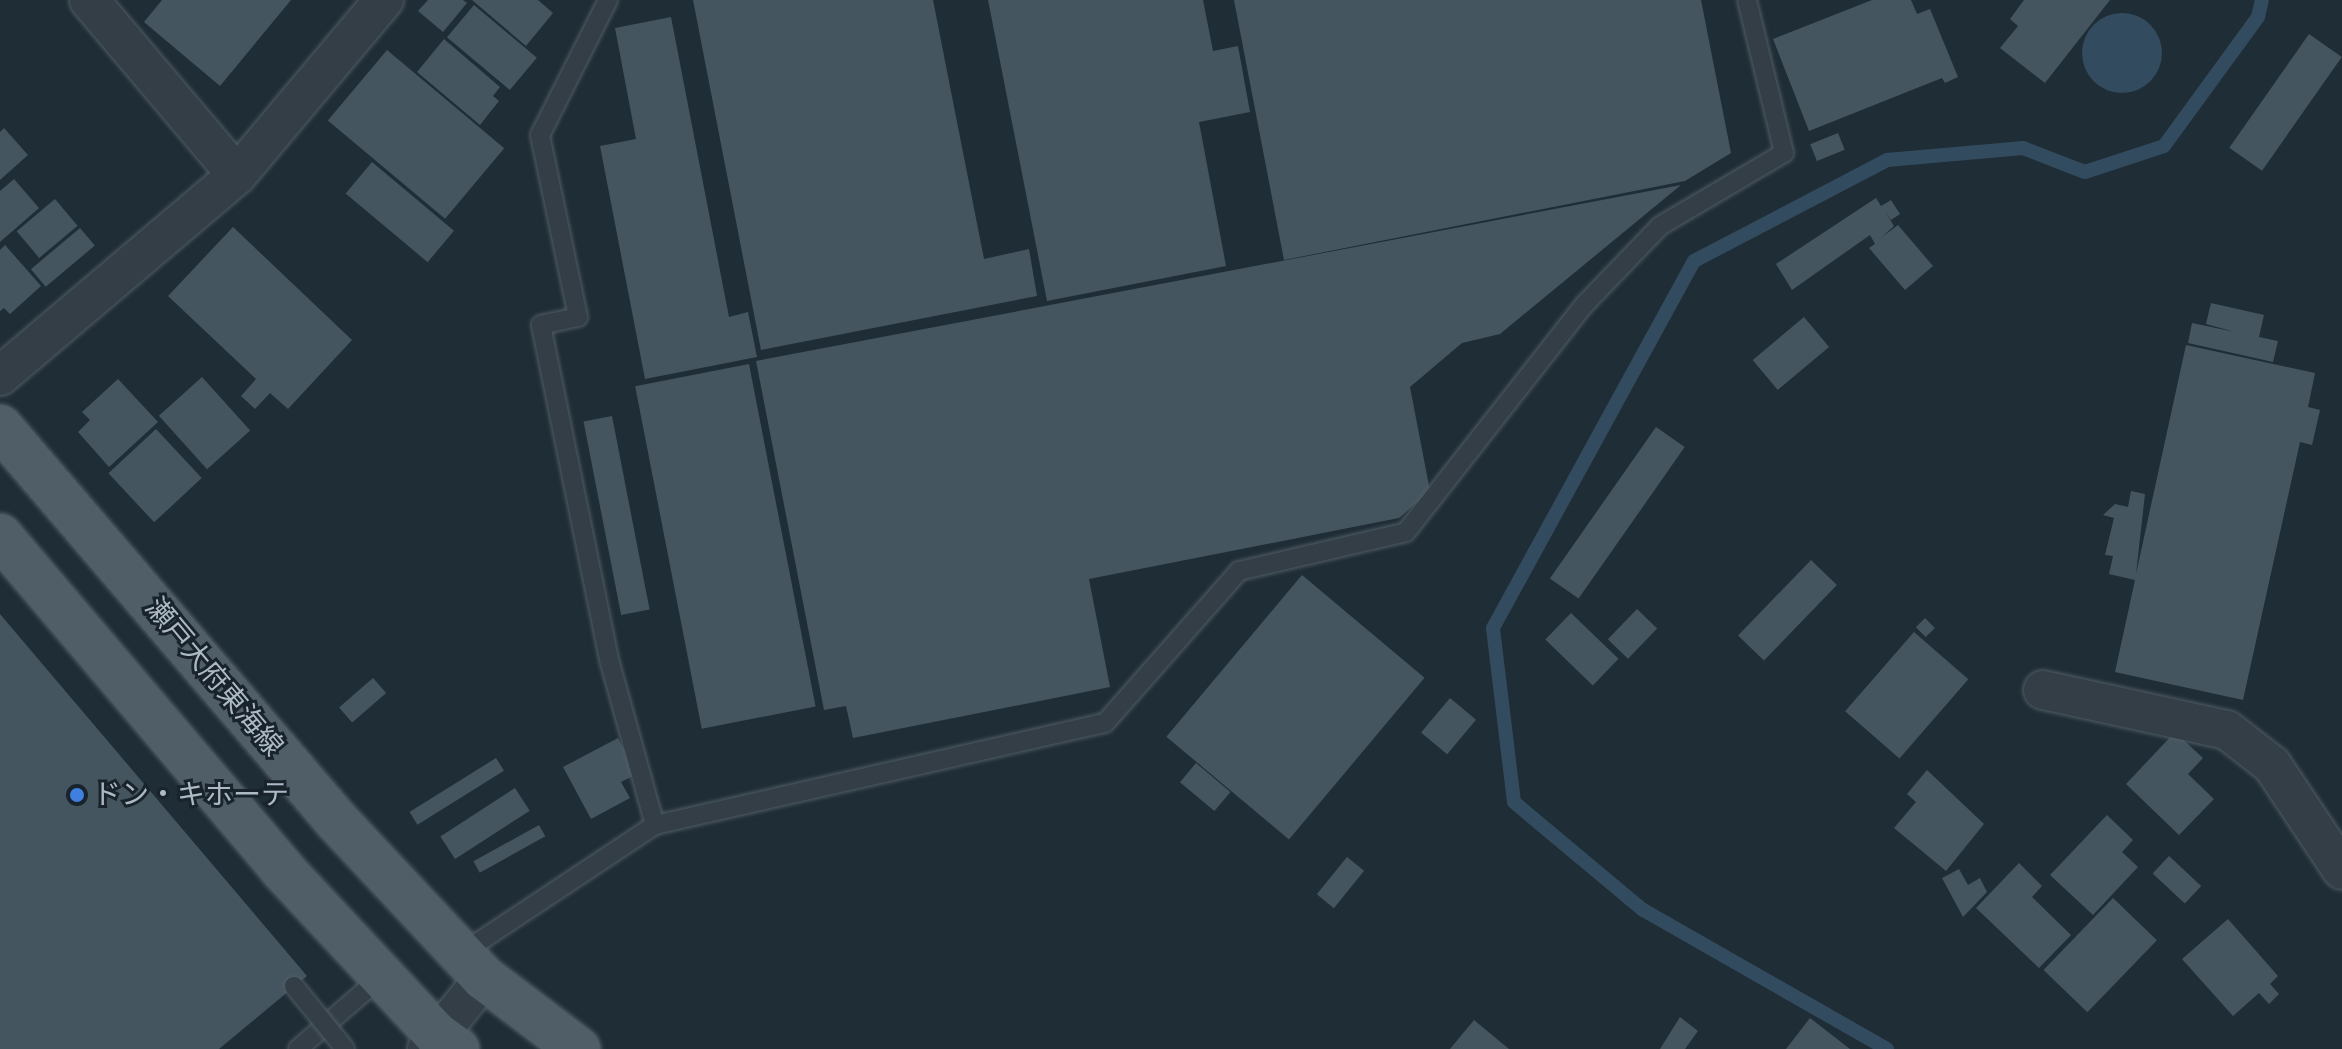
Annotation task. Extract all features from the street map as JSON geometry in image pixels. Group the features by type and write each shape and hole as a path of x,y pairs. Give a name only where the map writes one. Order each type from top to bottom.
{"main road":[{"name":"瀬戸大府東海線","path":"0,427 336,820 473,966 578,1049"},
{"path":"0,536 282,869 382,976 440,1044"}],"street":[{"path":"89,0 237,175"},
{"path":"0,376 237,175 384,0"},
{"path":"2043,690 2227,730 2272,765 2342,870"},
{"path":"440,1044 473,966"}],"lane":[{"path":"608,0 540,135 578,317 541,325 610,663 655,825"},
{"path":"473,966 655,825 1105,723 1239,571 1406,532 1585,304 1660,226 1784,153 1747,0"},
{"path":"298,1049 382,976"},
{"path":"294,986 345,1049"}],"water":[{"path":"2122,13 2137,16 2150,25 2159,38 2162,53 2159,68 2150,81 2137,90 2122,93 2107,90 2094,81 2085,68 2082,53 2085,38 2094,25 2107,16"}],"building":[{"path":"162,0 291,0 220,86 144,22"},
{"path":"428,0 463,0 467,3 443,32 418,11"},
{"path":"472,0 538,0 553,13 526,46"},
{"path":"693,0 933,0 984,259 1029,249 1037,296 761,350"},
{"path":"988,0 1203,0 1213,51 1238,46 1250,112 1199,122 1226,266 1047,301"},
{"path":"1234,0 1701,0 1731,153 1685,181 1284,260"},
{"path":"1872,0 1911,0 1917,14 1930,9 1958,77 1945,83 1942,78 1809,131 1773,39"},
{"path":"2024,0 2110,0 2045,83 2000,48 2018,26 2010,19"},
{"path":"474,5 537,58 510,90 447,37"},
{"path":"671,17 729,317 748,312 757,357 645,379 600,146 636,139 615,28"},
{"path":"2309,34 2342,57 2262,171 2229,148"},
{"path":"444,39 500,87 493,96 499,101 480,125 417,72"},
{"path":"387,50 504,148 445,219 328,120"},
{"path":"4,128 28,155 0,180 0,132"},
{"path":"1838,133 1845,150 1817,161 1810,144"},
{"path":"372,162 454,231 428,262 346,193"},
{"path":"14,179 39,208 0,242 0,191"},
{"path":"1681,185 1500,334 1462,343 1410,387 1430,491 1399,518 1089,579 1110,687 853,738 846,706 824,710 756,361"},
{"path":"1876,198 1881,206 1891,200 1900,214 1891,220 1886,213 1894,226 1882,237 1898,225 1933,266 1905,290 1869,248 1875,244 1870,235 1792,290 1776,264"},
{"path":"55,199 77,226 39,258 17,231"},
{"path":"233,227 352,340 288,409 270,393 255,409 241,396 256,379 168,296"},
{"path":"80,228 95,246 46,287 31,269"},
{"path":"5,245 41,286 10,314 4,308 0,311 0,250"},
{"path":"2211,303 2264,315 2259,337 2278,341 2273,362 2188,343 2192,323 2235,332 2206,324"},
{"path":"1804,317 1829,347 1778,390 1753,360"},
{"path":"2186,345 2315,373 2308,407 2320,410 2312,445 2300,442 2243,700 2115,672 2135,580 2109,574 2113,556 2105,555 2114,518 2103,515 2115,504 2128,507 2131,491 2145,494 2136,574"},
{"path":"749,364 816,707 702,729 635,386"},
{"path":"202,377 250,431 207,469 159,416"},
{"path":"118,379 158,422 109,467 78,432 90,420 82,412"},
{"path":"612,416 650,609 621,615 584,422"},
{"path":"1656,427 1685,447 1579,599 1550,579"},
{"path":"156,429 202,478 154,522 108,473"},
{"path":"1811,560 1837,585 1764,661 1738,636"},
{"path":"1302,575 1425,678 1289,839 1166,737"},
{"path":"1637,609 1657,628 1628,659 1608,639"},
{"path":"1571,613 1618,659 1593,685 1545,640"},
{"name":"ドン・キホーテ","path":"0,614 307,976 219,1049 0,1049"},
{"path":"1925,618 1935,628 1926,637 1916,627"},
{"path":"1914,632 1968,679 1899,758 1845,711"},
{"path":"373,678 386,693 352,723 339,708"},
{"path":"1450,698 1476,720 1447,754 1421,732"},
{"path":"2175,732 2203,758 2188,774 2214,799 2179,835 2126,784"},
{"path":"618,738 637,774 621,782 630,798 591,819 563,767"},
{"path":"496,758 504,771 417,825 409,812"},
{"path":"1196,763 1230,792 1214,811 1180,782"},
{"path":"1927,770 1984,824 1946,871 1894,828 1916,802 1907,794"},
{"path":"515,788 530,811 455,859 440,836"},
{"path":"2107,815 2133,840 2122,852 2138,867 2093,915 2050,875"},
{"path":"539,825 545,836 480,873 473,861"},
{"path":"2169,856 2201,886 2185,904 2153,874"},
{"path":"1347,857 1364,871 1334,908 1317,894"},
{"path":"2019,863 2042,886 2032,897 2071,935 2039,968 1976,908"},
{"path":"1959,869 1968,885 1980,878 1987,892 1963,917 1942,878"},
{"path":"2113,898 2157,940 2087,1012 2044,970"},
{"path":"2228,919 2278,976 2270,984 2279,994 2269,1004 2259,993 2233,1016 2182,959"},
{"path":"1680,1017 1698,1031 1685,1049 1660,1049"},
{"path":"1810,1018 1850,1049 1786,1049"},
{"path":"1474,1020 1509,1049 1450,1049"}],"waterway":[{"path":"1887,1049 1643,910 1514,802 1493,628 1694,261 1887,160 2023,148 2085,172 2164,146 2258,17 2262,0"}],"place":[{"name":"ドン・キホーテ","path":"77,795"}]}
